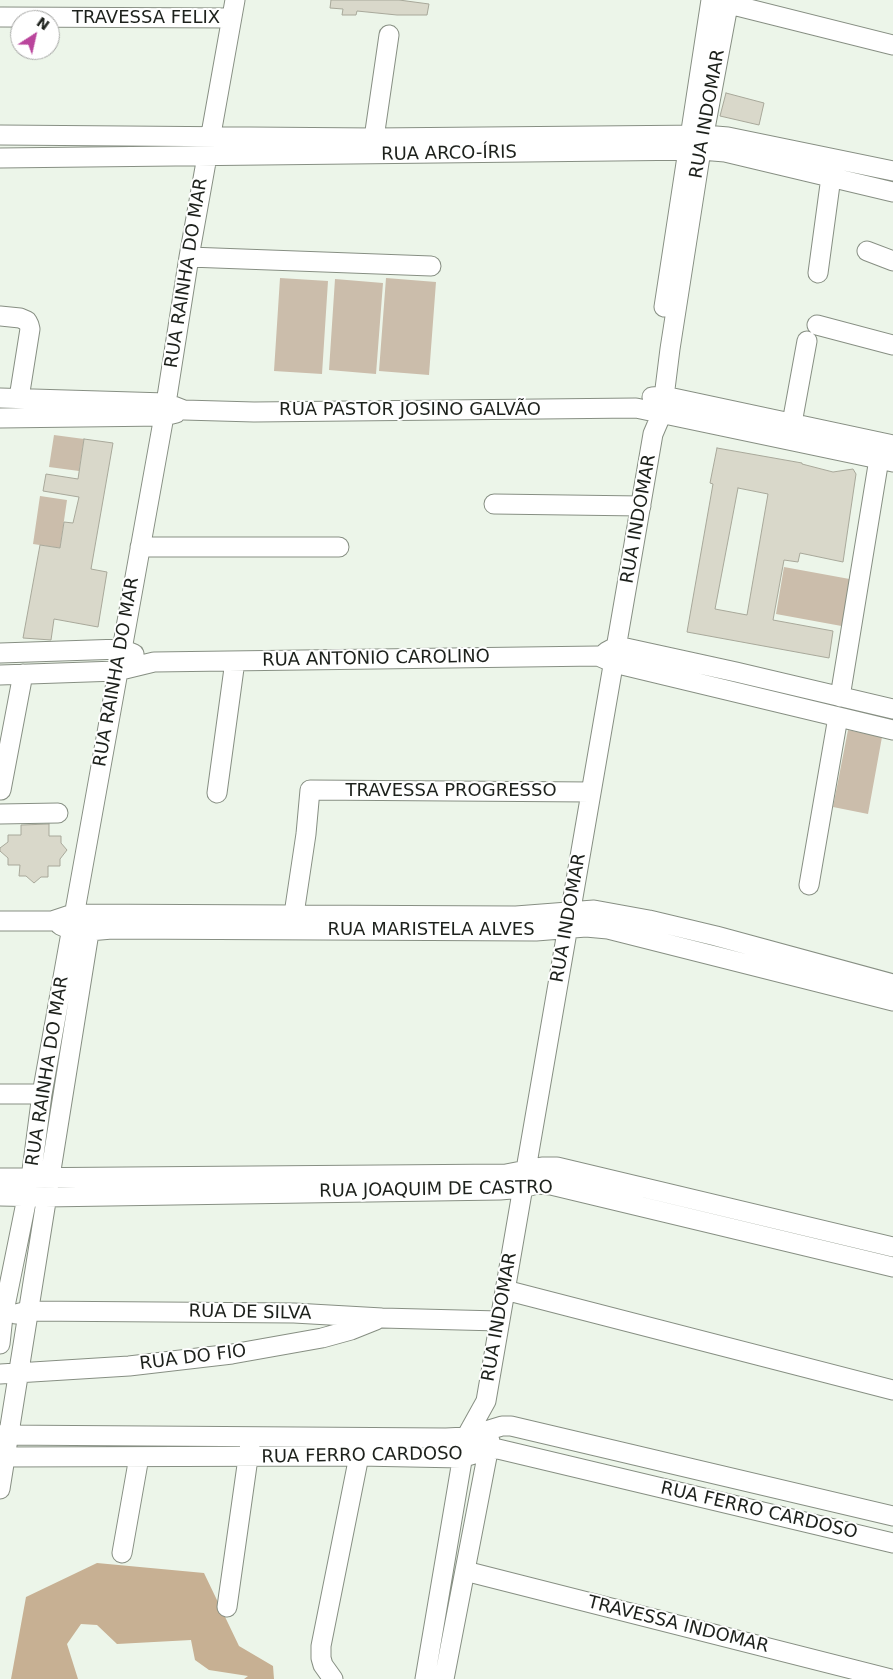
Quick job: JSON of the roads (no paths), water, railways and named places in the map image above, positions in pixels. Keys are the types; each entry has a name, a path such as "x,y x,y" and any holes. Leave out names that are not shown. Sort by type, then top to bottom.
{"street":[{"path":"720,1 893,45"},
{"name":"RUA INDOMAR","path":"425,1679 461,1458 466,1436 486,1401 591,792 609,655 641,506 653,434 653,405 720,1"},
{"name":"TRAVESSA FELIX","path":"1,17 233,9"},
{"name":"RUA RAINHA DO MAR","path":"0,1344 1,1316 38,1188 81,922 117,671 165,410 189,257 233,9"},
{"path":"371,146 389,35"},
{"name":"RUA ARCO-ÍRIS","path":"0,136 210,137 371,146"},
{"name":"RUA ARCO-ÍRIS","path":"0,158 206,157 371,146 696,142 728,137 893,171"},
{"name":"RUA ARCO-ÍRIS","path":"696,142 725,152 893,192"},
{"path":"818,273 831,177"},
{"path":"866,251 893,261"},
{"path":"189,257 431,266"},
{"path":"0,316 20,318 27,321 30,329 19,398"},
{"path":"817,325 893,345"},
{"path":"792,423 807,341"},
{"name":"RUA PASTOR JOSINO GALVÃO","path":"0,398 165,410"},
{"name":"RUA PASTOR JOSINO GALVÃO","path":"653,405 886,461"},
{"name":"RUA PASTOR JOSINO GALVÃO","path":"0,418 165,410 263,412 653,405 792,423 893,445"},
{"path":"840,696 886,461"},
{"path":"494,504 641,506"},
{"path":"140,547 339,547"},
{"name":"RUA ANTONIO CAROLINO","path":"0,653 122,649 154,662"},
{"name":"RUA ANTONIO CAROLINO","path":"0,675 117,671 154,662 609,655 736,672 893,709"},
{"name":"RUA ANTONIO CAROLINO","path":"609,655 733,691 893,730"},
{"path":"217,793 235,661"},
{"path":"733,691 736,672"},
{"path":"1,790 22,674"},
{"path":"809,885 838,717"},
{"name":"TRAVESSA PROGRESSO","path":"294,914 306,834 310,790 591,792"},
{"path":"0,814 58,813"},
{"name":"RUA MARISTELA ALVES","path":"81,922 112,929 536,931 594,910 649,920 716,936 893,984"},
{"name":"RUA MARISTELA ALVES","path":"0,921 52,920 81,922 294,914 516,916 569,920 586,927 608,929 893,1001"},
{"name":"RUA RAINHA DO MAR","path":"0,1489 9,1374 28,1311 38,1188 42,1094 81,922"},
{"path":"0,1094 42,1094"},
{"name":"RUA JOAQUIM DE CASTRO","path":"524,1179 542,1167 574,1170 893,1248"},
{"name":"RUA JOAQUIM DE CASTRO","path":"0,1196 38,1188 506,1174 537,1184 566,1187 893,1267"},
{"name":"RUA JOAQUIM DE CASTRO","path":"0,1178 38,1188"},
{"path":"505,1290 893,1390"},
{"name":"RUA DE SILVA","path":"1,1316 28,1311 294,1313 382,1318 500,1321"},
{"name":"RUA DO FIO","path":"9,1374 129,1366 232,1354 322,1338 351,1330 382,1318"},
{"name":"RUA INDOMAR","path":"444,1679 493,1427 486,1401"},
{"name":"RUA FERRO CARDOSO","path":"5,1435 436,1438 466,1436 493,1427 511,1426 893,1516"},
{"path":"227,1607 252,1436"},
{"path":"555,1462 560,1438"},
{"name":"RUA FERRO CARDOSO","path":"2,1457 359,1456 461,1458 488,1450 504,1450 893,1542"},
{"path":"608,1475 613,1450"},
{"path":"332,1679 323,1664 322,1646 359,1456"},
{"path":"122,1553 139,1457"},
{"name":"TRAVESSA INDOMAR","path":"465,1571 890,1679"}]}
